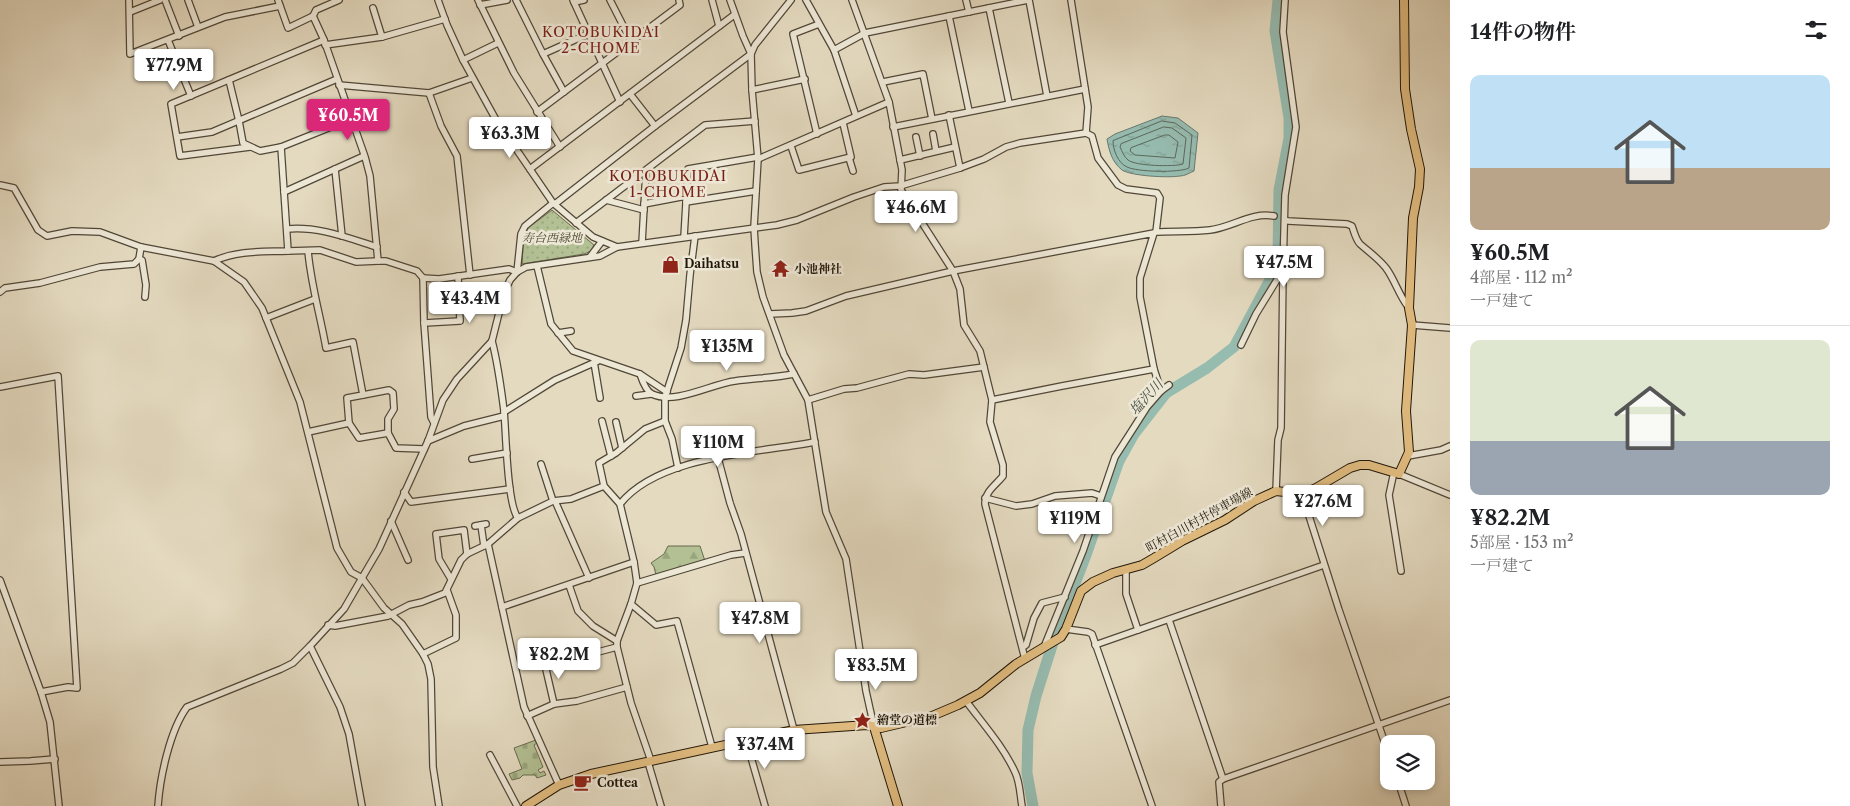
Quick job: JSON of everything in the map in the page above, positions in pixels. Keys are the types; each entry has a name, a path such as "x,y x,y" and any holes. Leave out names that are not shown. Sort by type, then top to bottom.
{"main road":[{"path":"1276,491 1302,494 1355,466 1369,465 1396,473 1408,456 1406,411 1412,325 1409,308 1413,218 1419,187 1420,169 1405,89 1404,0"},
{"name":"町村白川村井停車場線","path":"526,806 558,785 580,776 794,730 851,726 881,728 932,716 983,691 1025,658 1058,639 1066,629 1081,591 1093,582 1154,558 1276,491"},
{"path":"874,727 898,806"}],"street":[{"path":"129,0 130,54 198,27 237,14 280,3 288,28 313,16 316,10 339,0"},
{"path":"130,12 160,0"},
{"path":"165,0 179,36"},
{"path":"188,0 198,27"},
{"path":"438,0 472,78 495,118 554,204 593,237 617,247"},
{"path":"507,0 479,2 498,43 537,112 560,147"},
{"path":"516,0 564,92"},
{"path":"584,0 573,1 620,102"},
{"path":"610,0 631,41"},
{"path":"537,112 680,5 678,0"},
{"path":"712,0 719,26"},
{"path":"730,0 734,15 751,54 758,158 754,227 757,272 763,297 784,356 808,400 826,512 846,559 866,691 874,727"},
{"path":"517,272 521,234 525,226 751,54 755,45 790,0"},
{"path":"806,0 834,50 856,116"},
{"path":"852,0 889,102 902,170 900,190 952,271 960,289 964,325 980,351 992,400 990,422 1003,465 1003,476 990,490 985,498 985,504 1025,658"},
{"path":"966,0 969,12"},
{"path":"834,50 865,33 1029,0 1047,96"},
{"path":"1071,0 1088,107 1086,133"},
{"path":"1276,491 1276,460 1281,428 1282,270 1285,195 1296,128 1283,32 1285,0"},
{"path":"373,8 382,37"},
{"path":"989,8 1009,103"},
{"path":"530,169 734,15"},
{"path":"313,16 370,176 378,261"},
{"path":"949,16 969,111"},
{"path":"250,146 180,156 171,104 324,43 382,37 445,19"},
{"path":"816,134 793,34 819,24"},
{"path":"543,54 588,34"},
{"path":"168,40 190,96"},
{"path":"463,60 498,43"},
{"path":"883,82 923,74 932,119"},
{"path":"177,137 212,132 338,82 429,94 472,78"},
{"path":"752,90 804,79"},
{"path":"229,80 243,143 260,151 281,147 351,119"},
{"path":"894,127 1085,89"},
{"path":"429,94 441,126 456,156 470,275"},
{"path":"630,94 654,126"},
{"path":"684,237 688,169 758,158 791,146 889,102"},
{"path":"949,115 960,168"},
{"path":"576,223 705,125 755,122"},
{"path":"843,123 853,171"},
{"path":"518,518 515,514 510,489 504,414 498,367 492,341 504,293 510,280 517,272 526,267 600,256 617,247 797,220 884,187 900,186 960,168 984,159 1006,147 1020,143 1086,133 1092,136 1098,158 1118,185 1126,189 1157,194 1160,198 1156,232 1211,230 1256,215 1274,216"},
{"path":"933,134 936,151"},
{"path":"916,138 920,156"},
{"path":"791,146 799,170 849,158"},
{"path":"281,147 288,251"},
{"path":"900,160 955,147"},
{"path":"284,192 364,156"},
{"path":"335,170 342,236"},
{"path":"642,243 646,171"},
{"path":"0,186 14,188 38,230 47,236 72,231 100,232 141,247 214,260 244,282 255,297 294,384 308,432 336,548 351,572 362,578 384,608 402,624 428,664 431,679 433,767 439,806"},
{"path":"606,200 644,207 686,199 756,191"},
{"path":"1285,220 1348,224 1352,226 1359,243 1369,250 1384,266 1409,308"},
{"path":"286,230 310,229 342,236 377,247"},
{"path":"770,314 792,314 806,311 846,296 952,271 1154,233 1140,278 1140,297 1154,369 1161,391"},
{"path":"678,468 666,421 666,394 681,348 695,236"},
{"path":"590,257 602,241"},
{"path":"0,292 5,288 48,281 100,267 134,264 139,259 141,247"},
{"path":"214,260 242,253 320,250 356,262 386,261 417,271 422,278 431,417 434,423"},
{"path":"308,251 311,280 326,348 354,342 362,395"},
{"path":"139,259 142,260 146,285 145,297"},
{"path":"536,266 551,324 573,351 596,362 640,374 666,394"},
{"path":"422,278 439,279 509,269 517,272"},
{"path":"1241,345 1256,314 1282,270"},
{"path":"424,323 460,321 458,276"},
{"path":"266,318 315,299"},
{"path":"1412,325 1450,328"},
{"path":"558,333 571,331"},
{"path":"158,806 160,784 175,728 180,716 187,707 282,669 292,663 344,609 379,549 428,441 448,390 492,341"},
{"path":"596,362 600,398"},
{"path":"428,441 464,426 504,414 555,380 596,362"},
{"path":"808,400 844,389 857,388 908,374 924,375 984,367"},
{"path":"992,400 1154,369"},
{"path":"640,374 649,392 652,394"},
{"path":"636,396 708,389 726,382 794,374"},
{"path":"0,387 58,376 77,688 68,687 41,692"},
{"path":"1045,646 1065,597 1115,457 1147,406 1169,385"},
{"path":"388,433 359,438 349,422 347,398 389,390 392,393 394,408 388,419 388,433 396,448 424,449"},
{"path":"602,421 611,456"},
{"path":"661,806 650,761 627,687 617,644 637,582 634,562 620,504 604,486 599,463 645,430 666,421"},
{"path":"308,432 349,422"},
{"path":"616,422 622,448"},
{"path":"620,504 640,486 678,468 718,458 815,442"},
{"path":"1408,456 1441,450 1450,446"},
{"path":"472,459 507,453"},
{"path":"718,458 730,503 741,534 794,730"},
{"path":"541,468 589,578"},
{"path":"1401,572 1390,494 1396,473 1450,495"},
{"path":"328,625 335,626 393,614 409,605 445,594 461,560 467,554 486,545 518,518 554,501 571,500 604,486"},
{"path":"404,492 411,502 510,489"},
{"path":"985,498 1016,506 1032,504 1055,496 1092,493 1101,496"},
{"path":"1302,494 1382,735"},
{"path":"391,521 405,557"},
{"path":"481,525 524,706 558,785"},
{"path":"451,579 439,559 436,534 464,530 467,554"},
{"path":"637,582 731,555 745,553"},
{"path":"502,607 634,562"},
{"path":"1095,645 1324,565"},
{"path":"1126,570 1126,594 1138,630"},
{"path":"0,580 50,722 59,806"},
{"path":"569,585 578,611 593,626 617,644"},
{"path":"423,654 456,638 456,615 447,590"},
{"path":"1023,647 1026,645 1034,618 1042,603 1065,597"},
{"path":"631,604 656,625 677,620 712,747"},
{"path":"1169,620 1223,779"},
{"path":"1066,629 1092,634 1152,806"},
{"path":"598,652 617,644"},
{"path":"310,646 340,707 349,734 362,806"},
{"path":"544,661 554,704"},
{"path":"527,716 554,704 577,701 627,687"},
{"path":"1221,806 1219,782 1223,779 1450,700"},
{"path":"966,701 1005,753 1017,778 1022,806"},
{"path":"746,740 765,806"},
{"path":"490,755 517,806"},
{"path":"0,762 54,759"},
{"path":"1401,790 1406,806"}],"green space":[{"name":"寿台西緑地","path":"552,210 594,245 591,251 584,254 522,264 523,246 528,228"},
{"path":"668,546 700,546 705,561 656,575 651,563 664,554"},
{"path":"536,740 537,743 534,745 543,767 538,770 540,773 544,771 546,775 537,778 535,775 523,775 512,780 509,774 522,769 514,748"}],"water":[{"path":"1162,116 1178,118 1198,133 1194,171 1184,176 1167,177 1141,175 1122,170 1112,156 1107,139 1115,134"}],"waterway":[{"name":"塩沢川","path":"1033,806 1027,773 1028,730 1036,696 1056,633 1119,461 1134,434 1166,393 1207,368 1234,347 1272,276 1278,258 1279,190 1289,138 1289,118 1275,31 1278,0"}],"place":[{"name":"Daihatsu","path":"670,264"},
{"name":"小池神社","path":"780,269"},
{"name":"繪堂の道標","path":"863,720"},
{"name":"Cottea","path":"583,783"}],"district":[{"name":"KOTOBUKIDAI 2-CHOME","path":"601,40"},
{"name":"KOTOBUKIDAI 1-CHOME","path":"668,184"}]}
